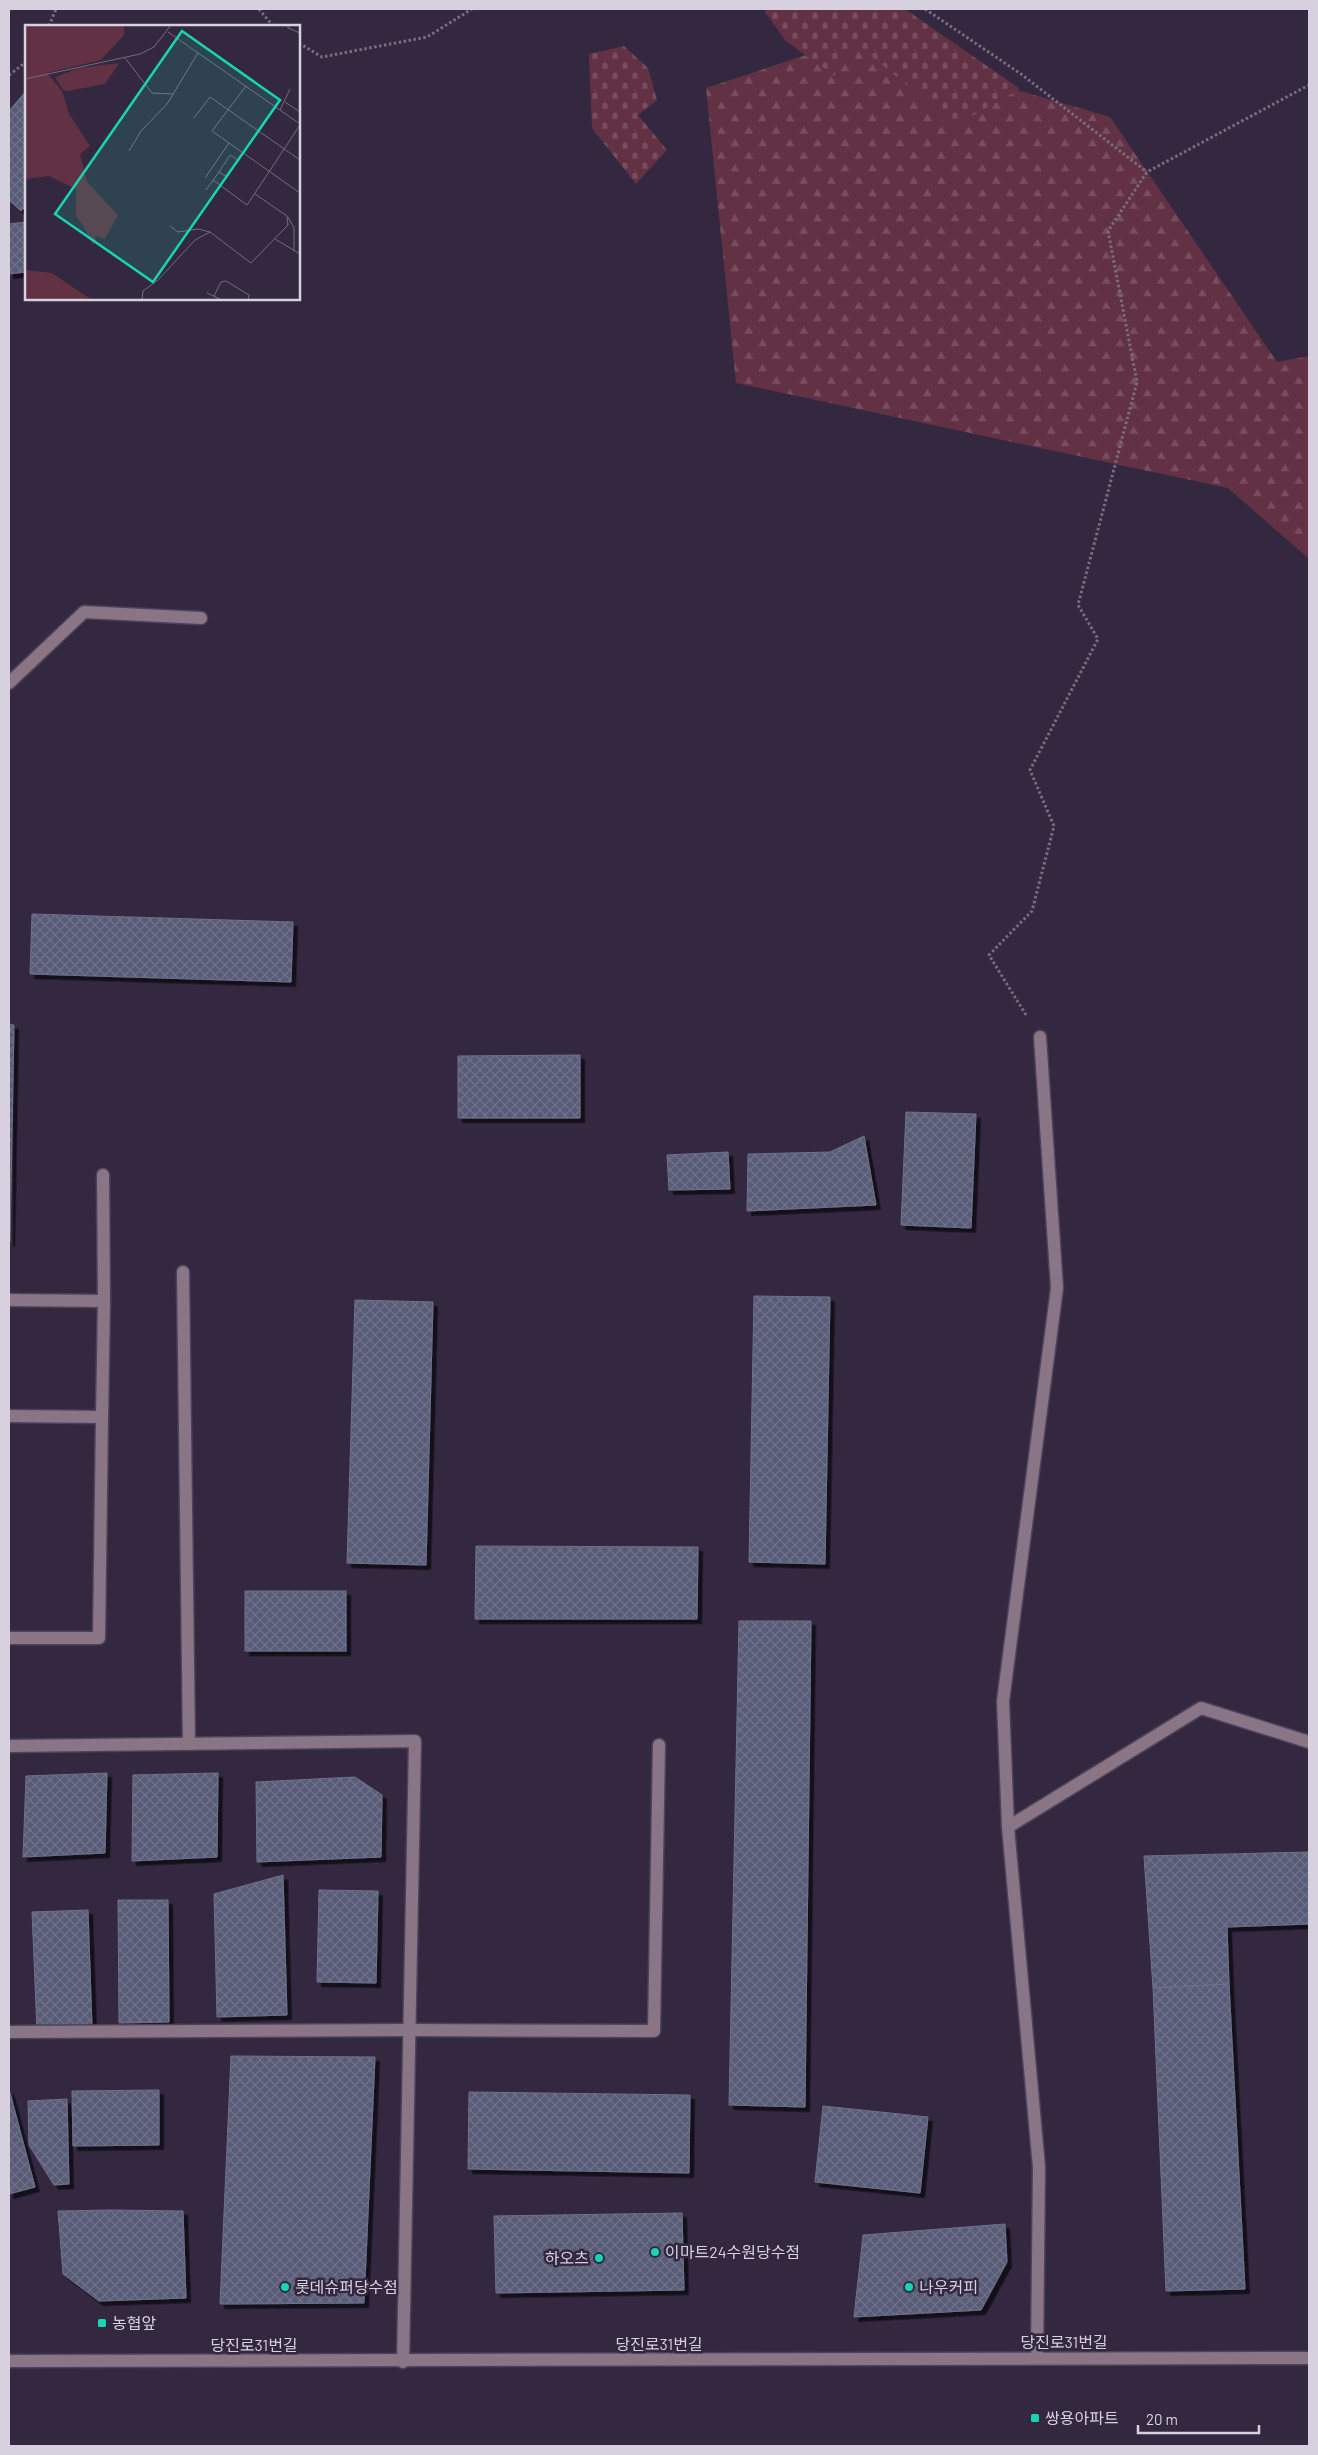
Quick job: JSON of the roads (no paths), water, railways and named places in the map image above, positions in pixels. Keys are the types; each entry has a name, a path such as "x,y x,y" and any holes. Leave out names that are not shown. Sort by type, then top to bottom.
{"street":[{"path":"9,683 84,612 201,618"},
{"path":"1037,2358 1039,2167 1008,1827 1003,1701 1057,1288 1040,1037"},
{"path":"9,1638 99,1638 104,1301 103,1174"},
{"path":"183,1272 190,1744"},
{"path":"9,1300 104,1301"},
{"path":"9,1416 102,1417"},
{"path":"1008,1827 1201,1708 1309,1742"},
{"path":"9,1746 415,1741 403,2362"},
{"path":"9,2032 654,2031 659,1745"},
{"name":"당진로31번길","path":"9,2361 403,2362 1309,2358"}],"place":[{"name":"이마트24수원당수점","path":"655,2252"},
{"name":"하오츠","path":"599,2258"},
{"name":"롯데슈퍼당수점","path":"285,2287"},
{"name":"나우커피","path":"909,2287"},
{"name":"농협앞","path":"102,2323"},
{"name":"쌍용아파트","path":"1035,2418"}]}
